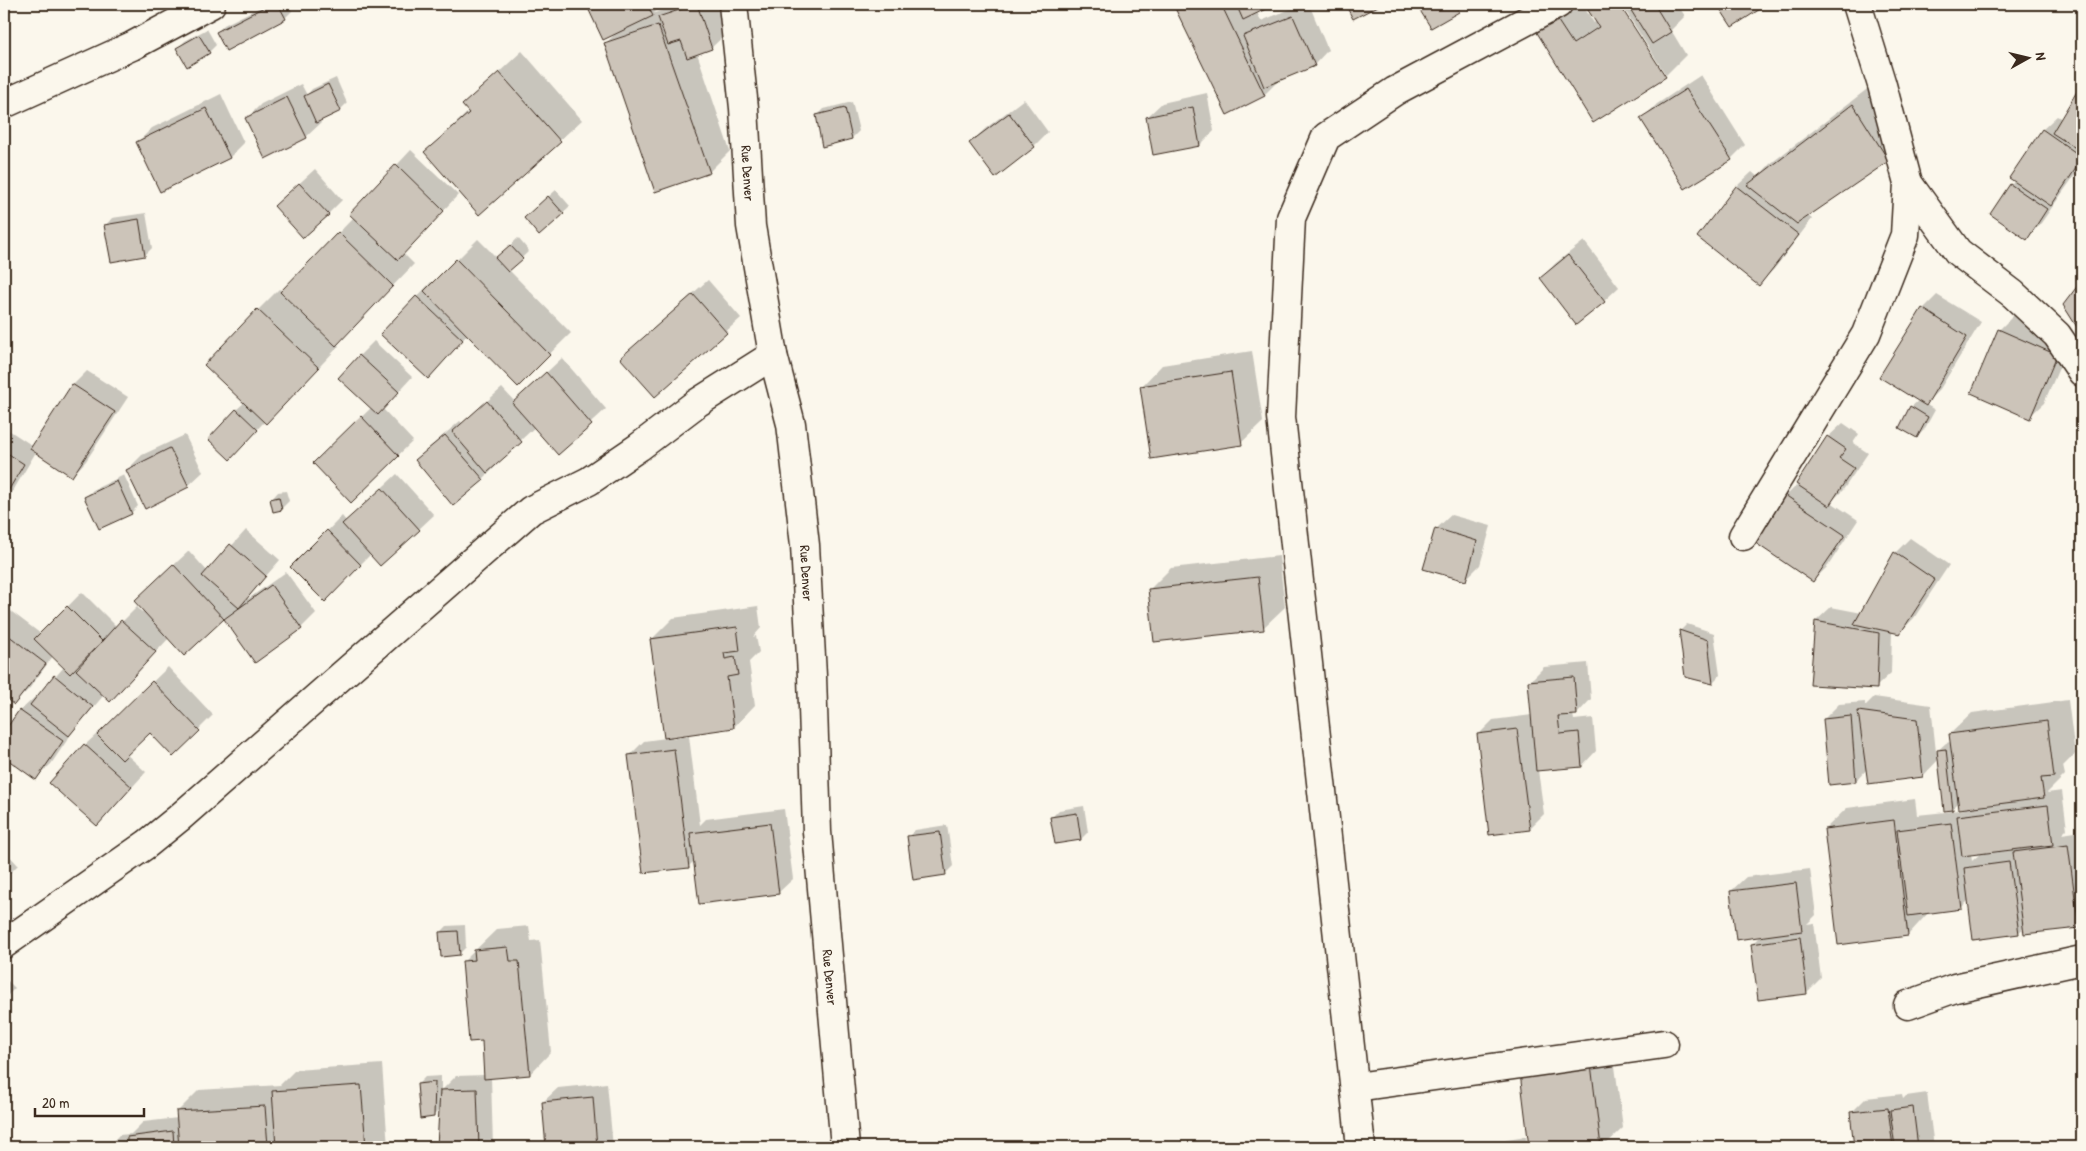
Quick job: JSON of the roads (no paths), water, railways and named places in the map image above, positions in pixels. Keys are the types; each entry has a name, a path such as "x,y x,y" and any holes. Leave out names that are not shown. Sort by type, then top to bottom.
{"street":[{"path":"4,104 132,46 211,4"},
{"name":"Rue Denver","path":"733,4 744,108 751,226 772,355 791,424 805,545 817,832 845,1147"},
{"path":"1361,1147 1356,1087 1281,417 1291,218 1326,137 1395,91 1558,4"},
{"path":"1743,536 1866,334 1905,236 1908,184 1882,85 1857,4"},
{"path":"1908,184 1958,252 2013,294 2057,335 2082,372"},
{"path":"4,944 147,844 179,818 531,510 589,481 639,447 696,403 772,355"},
{"path":"1908,1005 1955,988 2082,960"},
{"path":"1356,1087 1664,1044"}]}
